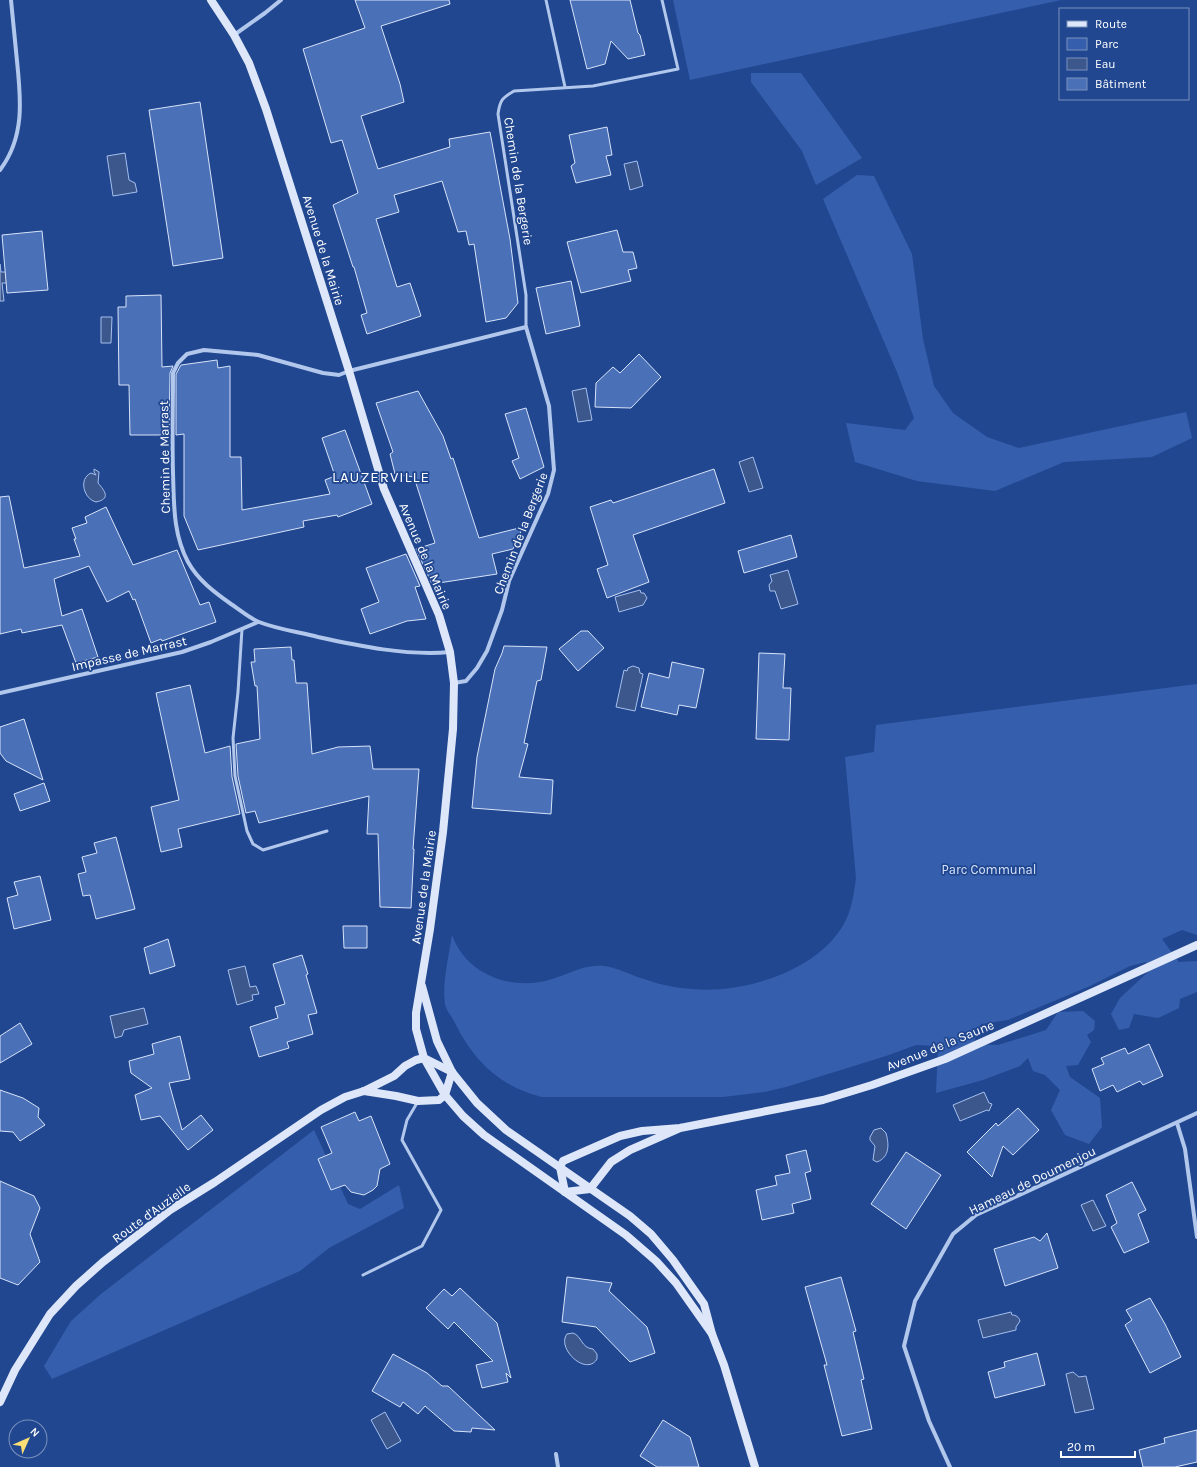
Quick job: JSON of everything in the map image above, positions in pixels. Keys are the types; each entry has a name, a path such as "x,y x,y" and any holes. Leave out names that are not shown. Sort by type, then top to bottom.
{"street":[{"path":"0,170 7,160 15,140 20,117 20,96 11,0"},
{"name":"Avenue de la Mairie","path":"211,0 234,35 249,63 266,109 349,371 384,489 439,615 450,652 454,683 453,729 443,832 422,983 416,1013 416,1029 424,1058 445,1095 463,1116 484,1136 626,1235 656,1261 676,1283 712,1334"},
{"path":"234,35 281,0"},
{"path":"349,371 526,327"},
{"name":"Chemin de la Bergerie","path":"454,683 466,681 477,668 487,651 502,610 509,581 548,494 554,470 550,406 526,327"},
{"name":"Chemin de Marrast","path":"349,371 339,375 323,373 258,355 204,350 187,354 178,363 173,373 172,453 174,517 188,562 198,577 215,593 258,622 350,644 438,654 450,652"},
{"name":"Impasse de Marrast","path":"0,693 182,652 211,642 258,622"},
{"name":"Avenue de la Saune","path":"560,1167 563,1160 620,1136 642,1131 680,1128 823,1100 872,1085 944,1059 1197,945"},
{"name":"Avenue de la Mairie","path":"422,983 438,1041 452,1072"},
{"path":"424,1058 452,1072 477,1103 506,1130 630,1216 650,1234 673,1260 704,1304 712,1334 724,1365 754,1467"},
{"name":"Route d'Auzielle","path":"0,1402 15,1370 50,1314 76,1286 103,1262 170,1210 215,1182 321,1110 345,1097 364,1091 394,1076 405,1066 416,1060 424,1058"},
{"path":"445,1095 452,1072"},
{"name":"Route d'Auzielle","path":"364,1091 418,1101 439,1100 445,1095"},
{"name":"Hameau de Doumenjou","path":"950,1467 929,1421 904,1346 915,1301 953,1234 976,1215 1197,1113"},
{"path":"1177,1123 1185,1149 1197,1238"},
{"name":"Avenue de la Saune","path":"590,1189 611,1162 630,1150 680,1128"},
{"path":"560,1167 565,1192 590,1189"},
{"path":"556,1454 558,1467"}],"lane":[{"path":"546,0 565,87"},
{"name":"Chemin de la Bergerie","path":"526,327 526,296 498,114 500,102 514,91 593,86 678,69 662,0"},
{"path":"242,629 238,692 232,738 235,776 247,831 253,844 263,850 327,831"},
{"path":"362,1275 422,1246 441,1210 402,1140 407,1120 418,1101"}],"green space":[{"path":"673,0 1061,0 690,80"},
{"path":"751,73 801,73 862,158 816,185 802,151 751,82"},
{"path":"857,175 874,176 912,254 923,339 934,386 953,413 987,437 1019,448 1186,412 1192,438 1152,457 1064,462 995,491 917,481 855,462 846,423 905,430 914,418 897,372 823,199"},
{"name":"Parc Communal","path":"1197,684 1197,935 1182,930 1162,939 1179,962 1197,961 1197,992 1180,999 1179,1008 1158,1018 1134,1014 1129,1028 1119,1030 1111,1014 1120,998 1149,971 1146,962 1130,966 1090,986 1008,1020 981,1024 973,1044 998,1045 1046,1030 1058,1012 1083,1011 1095,1021 1094,1030 1087,1035 1091,1042 1078,1065 1066,1066 1070,1077 1100,1098 1102,1127 1089,1144 1065,1135 1051,1110 1060,1090 1045,1075 1033,1071 1028,1058 1020,1066 983,1080 936,1093 938,1046 916,1045 886,1056 786,1087 764,1092 723,1097 542,1097 513,1086 501,1079 479,1060 470,1049 447,1009 445,1004 444,988 452,935 459,949 468,960 479,969 491,976 505,981 519,983 534,983 549,980 582,968 596,966 615,968 663,985 691,989 712,990 734,988 778,976 799,966 817,954 833,939 847,917 856,878 845,757 874,752 876,725"},
{"path":"314,1130 348,1204 360,1209 399,1185 404,1208 329,1248 300,1271 52,1379 44,1366 71,1321 101,1294"}],"water":[{"path":"125,153 129,180 135,183 137,192 113,196 107,156"},
{"path":"637,161 643,186 630,190 624,164"},
{"path":"0,264 1,272 6,272 8,283 2,283 4,301 0,301"},
{"path":"101,317 112,317 111,343 101,343"},
{"path":"586,388 592,420 578,422 572,391"},
{"path":"753,457 763,488 749,492 739,462"},
{"path":"94,469 99,472 98,483 105,494 104,499 96,502 88,497 84,489 87,476 91,473 96,475"},
{"path":"788,570 798,604 781,609 775,591 770,591 769,585 772,581 770,575"},
{"path":"640,590 641,593 644,593 647,598 643,605 619,612 615,597"},
{"path":"633,666 639,668 640,673 643,674 635,711 616,707 624,670 627,671 628,668"},
{"path":"245,966 250,987 256,986 259,994 252,995 253,1000 237,1005 228,970"},
{"path":"144,1008 148,1024 124,1030 122,1036 115,1038 110,1016"},
{"path":"984,1092 989,1103 992,1104 989,1111 987,1110 960,1121 953,1105"},
{"path":"881,1128 886,1133 888,1150 884,1157 877,1162 873,1160 875,1146 870,1140 870,1137 874,1130"},
{"path":"1093,1200 1106,1226 1093,1231 1081,1205"},
{"path":"1011,1312 1012,1315 1019,1318 1020,1321 1016,1327 1016,1330 983,1338 978,1320"},
{"path":"573,1333 586,1346 593,1349 597,1354 597,1359 592,1364 586,1365 580,1363 569,1353 565,1340 567,1334"},
{"path":"1073,1372 1079,1377 1086,1376 1094,1409 1075,1413 1066,1374"},
{"path":"385,1412 401,1441 387,1449 371,1420"}],"building":[{"path":"355,0 449,0 450,4 381,26 400,84 404,102 361,116 378,169 450,147 449,139 490,132 510,239 518,303 506,318 486,322 474,244 469,245 466,231 458,232 442,181 394,195 399,212 376,219 397,287 410,283 421,316 367,334 361,315 367,313 354,267 333,205 358,193 342,140 331,143 303,49 365,28"},
{"path":"570,0 630,0 645,55 628,59 611,41 605,64 587,69"},
{"path":"200,102 223,258 173,266 149,110"},
{"path":"607,127 612,155 606,156 611,175 576,183 571,166 575,163 569,135"},
{"path":"617,230 623,252 633,252 637,268 628,270 631,281 581,293 567,242"},
{"path":"42,231 48,290 7,293 2,235"},
{"path":"571,281 580,326 546,334 536,288"},
{"path":"161,295 162,367 173,366 170,373 169,435 130,435 129,385 119,385 118,307 126,307 126,296"},
{"path":"639,354 661,377 631,408 595,407 596,383 613,367 620,373"},
{"path":"217,360 218,368 230,366 230,457 241,457 242,510 330,494 325,480 335,476 322,438 345,430 372,504 338,517 337,515 303,521 304,527 198,550 184,516 184,434 176,435 176,374 181,365"},
{"path":"418,391 443,436 451,459 453,458 479,538 523,527 513,549 492,554 497,574 432,584 416,549 435,543 414,477 395,474 390,454 393,452 376,403"},
{"path":"526,408 544,467 520,479 512,461 519,458 505,414"},
{"path":"714,469 725,503 633,535 649,582 607,598 597,569 608,565 590,507 611,500 613,503"},
{"path":"9,496 24,568 80,556 72,528 87,523 85,517 106,507 133,565 177,550 200,605 209,602 216,622 162,641 161,639 151,643 135,599 133,600 129,591 107,602 89,566 54,579 62,616 82,609 98,657 76,663 62,625 22,633 21,629 0,634 0,497"},
{"path":"791,535 797,557 744,573 738,551"},
{"path":"406,554 420,586 415,587 426,619 407,621 370,634 361,609 379,602 366,568"},
{"path":"581,631 588,631 604,648 578,671 559,649"},
{"path":"504,646 547,647 541,680 537,681 524,743 528,744 519,777 553,780 551,814 472,808 477,757 495,669"},
{"path":"291,647 296,683 307,683 312,754 338,747 370,746 373,769 419,769 413,849 411,908 380,907 378,834 367,834 369,796 259,823 255,811 246,813 238,776 236,744 260,739 257,686 255,686 251,662 255,662 254,649"},
{"path":"759,653 785,654 783,688 791,688 789,740 756,739"},
{"path":"672,662 704,669 696,708 679,705 677,715 641,707 649,673 669,678"},
{"path":"190,685 205,753 230,746 232,777 240,814 178,829 182,847 161,852 151,807 179,800 156,693"},
{"path":"24,719 43,780 6,761 0,753 0,727"},
{"path":"44,783 50,801 20,811 14,794"},
{"path":"116,837 135,909 96,919 90,895 83,896 78,874 86,872 82,857 97,853 94,843"},
{"path":"40,876 51,920 14,929 7,898 18,895 14,882"},
{"path":"343,926 367,926 367,948 344,948"},
{"path":"168,939 175,966 150,974 144,948"},
{"path":"302,955 317,1013 308,1015 313,1034 287,1042 289,1048 259,1057 250,1027 278,1018 275,1007 285,1004 273,964"},
{"path":"20,1023 32,1044 0,1063 0,1036"},
{"path":"180,1036 190,1079 169,1083 182,1130 201,1115 213,1130 188,1150 160,1116 141,1120 135,1095 152,1088 131,1073 129,1061 154,1054 152,1044"},
{"path":"1149,1044 1163,1076 1143,1085 1140,1081 1117,1092 1113,1085 1100,1091 1092,1069 1104,1064 1101,1058 1125,1048 1128,1054"},
{"path":"0,1090 23,1098 39,1108 38,1117 45,1125 20,1141 13,1132 0,1131"},
{"path":"1018,1108 1039,1130 1013,1155 1003,1146 992,1177 967,1152 996,1123 998,1126"},
{"path":"355,1112 359,1121 371,1116 390,1164 380,1169 377,1186 364,1195 351,1192 345,1185 331,1190 318,1159 332,1153 321,1127"},
{"path":"806,1150 811,1171 805,1173 811,1199 792,1204 794,1213 762,1220 756,1190 777,1185 775,1176 790,1173 786,1155"},
{"path":"906,1152 941,1175 906,1229 871,1204"},
{"path":"0,1181 34,1196 40,1208 30,1234 40,1262 18,1285 0,1278"},
{"path":"1132,1182 1146,1210 1138,1214 1149,1242 1124,1253 1111,1227 1117,1223 1106,1195"},
{"path":"1047,1233 1058,1268 1005,1286 994,1249 1034,1237 1040,1241"},
{"path":"567,1277 612,1283 609,1291 647,1327 655,1353 630,1362 596,1327 562,1322"},
{"path":"841,1277 856,1331 853,1332 864,1379 861,1380 872,1429 842,1436 824,1365 827,1365 805,1287"},
{"path":"460,1288 497,1323 511,1378 506,1373 508,1382 482,1388 476,1365 493,1361 454,1322 448,1329 426,1308 444,1289 452,1296"},
{"path":"1150,1298 1181,1357 1150,1373 1125,1325 1132,1320 1126,1310"},
{"path":"1037,1353 1045,1385 995,1398 988,1372 1005,1367 1004,1362"},
{"path":"393,1354 427,1373 442,1386 448,1386 495,1430 472,1428 471,1432 454,1431 425,1406 418,1414 403,1402 400,1407 372,1391"},
{"path":"663,1420 690,1437 699,1467 657,1467 640,1456"},
{"path":"1197,1430 1197,1462 1175,1467 1143,1467 1139,1450 1165,1443 1164,1438"}],"district":[{"name":"LAUZERVILLE","path":"381,477"}]}
